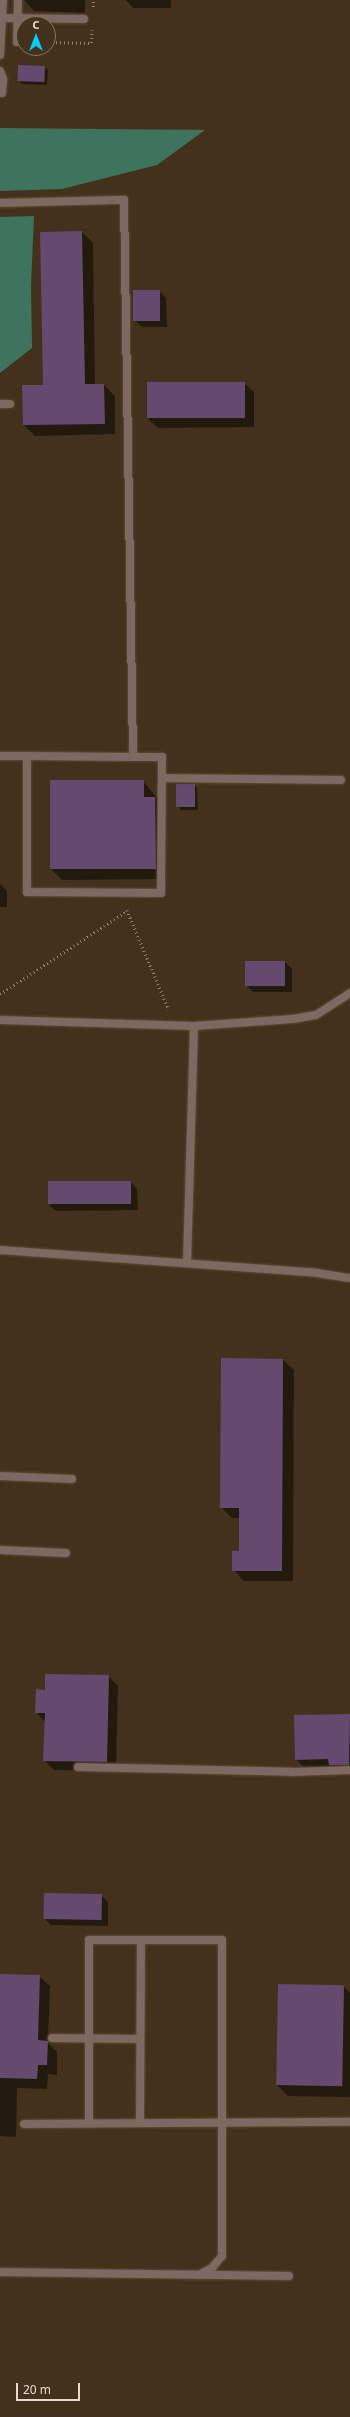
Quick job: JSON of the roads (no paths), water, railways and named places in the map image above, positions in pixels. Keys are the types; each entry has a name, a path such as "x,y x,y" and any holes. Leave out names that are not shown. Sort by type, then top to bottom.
{"street":[{"path":"0,55 3,0"},
{"path":"17,16 18,0"},
{"path":"3,18 16,18"},
{"path":"56,19 84,19"},
{"path":"0,70 3,79 2,93"},
{"path":"0,203 124,200 133,757"},
{"path":"0,404 10,404"},
{"path":"0,756 27,756 133,757 162,757 161,893 27,892 27,756"},
{"path":"162,778 342,780"},
{"path":"0,1020 194,1026 316,1015 350,993"},
{"path":"187,1263 194,1026"},
{"path":"0,1250 317,1273 350,1278"},
{"path":"0,1476 72,1479"},
{"path":"0,1550 66,1553"},
{"path":"78,1767 292,1772 350,1770"},
{"path":"89,2123 89,1940 222,1940 222,2256 212,2268 199,2275"},
{"path":"140,2123 141,1940"},
{"path":"52,2038 140,2039"},
{"path":"24,2124 350,2122"},
{"path":"0,2272 289,2276"}]}
